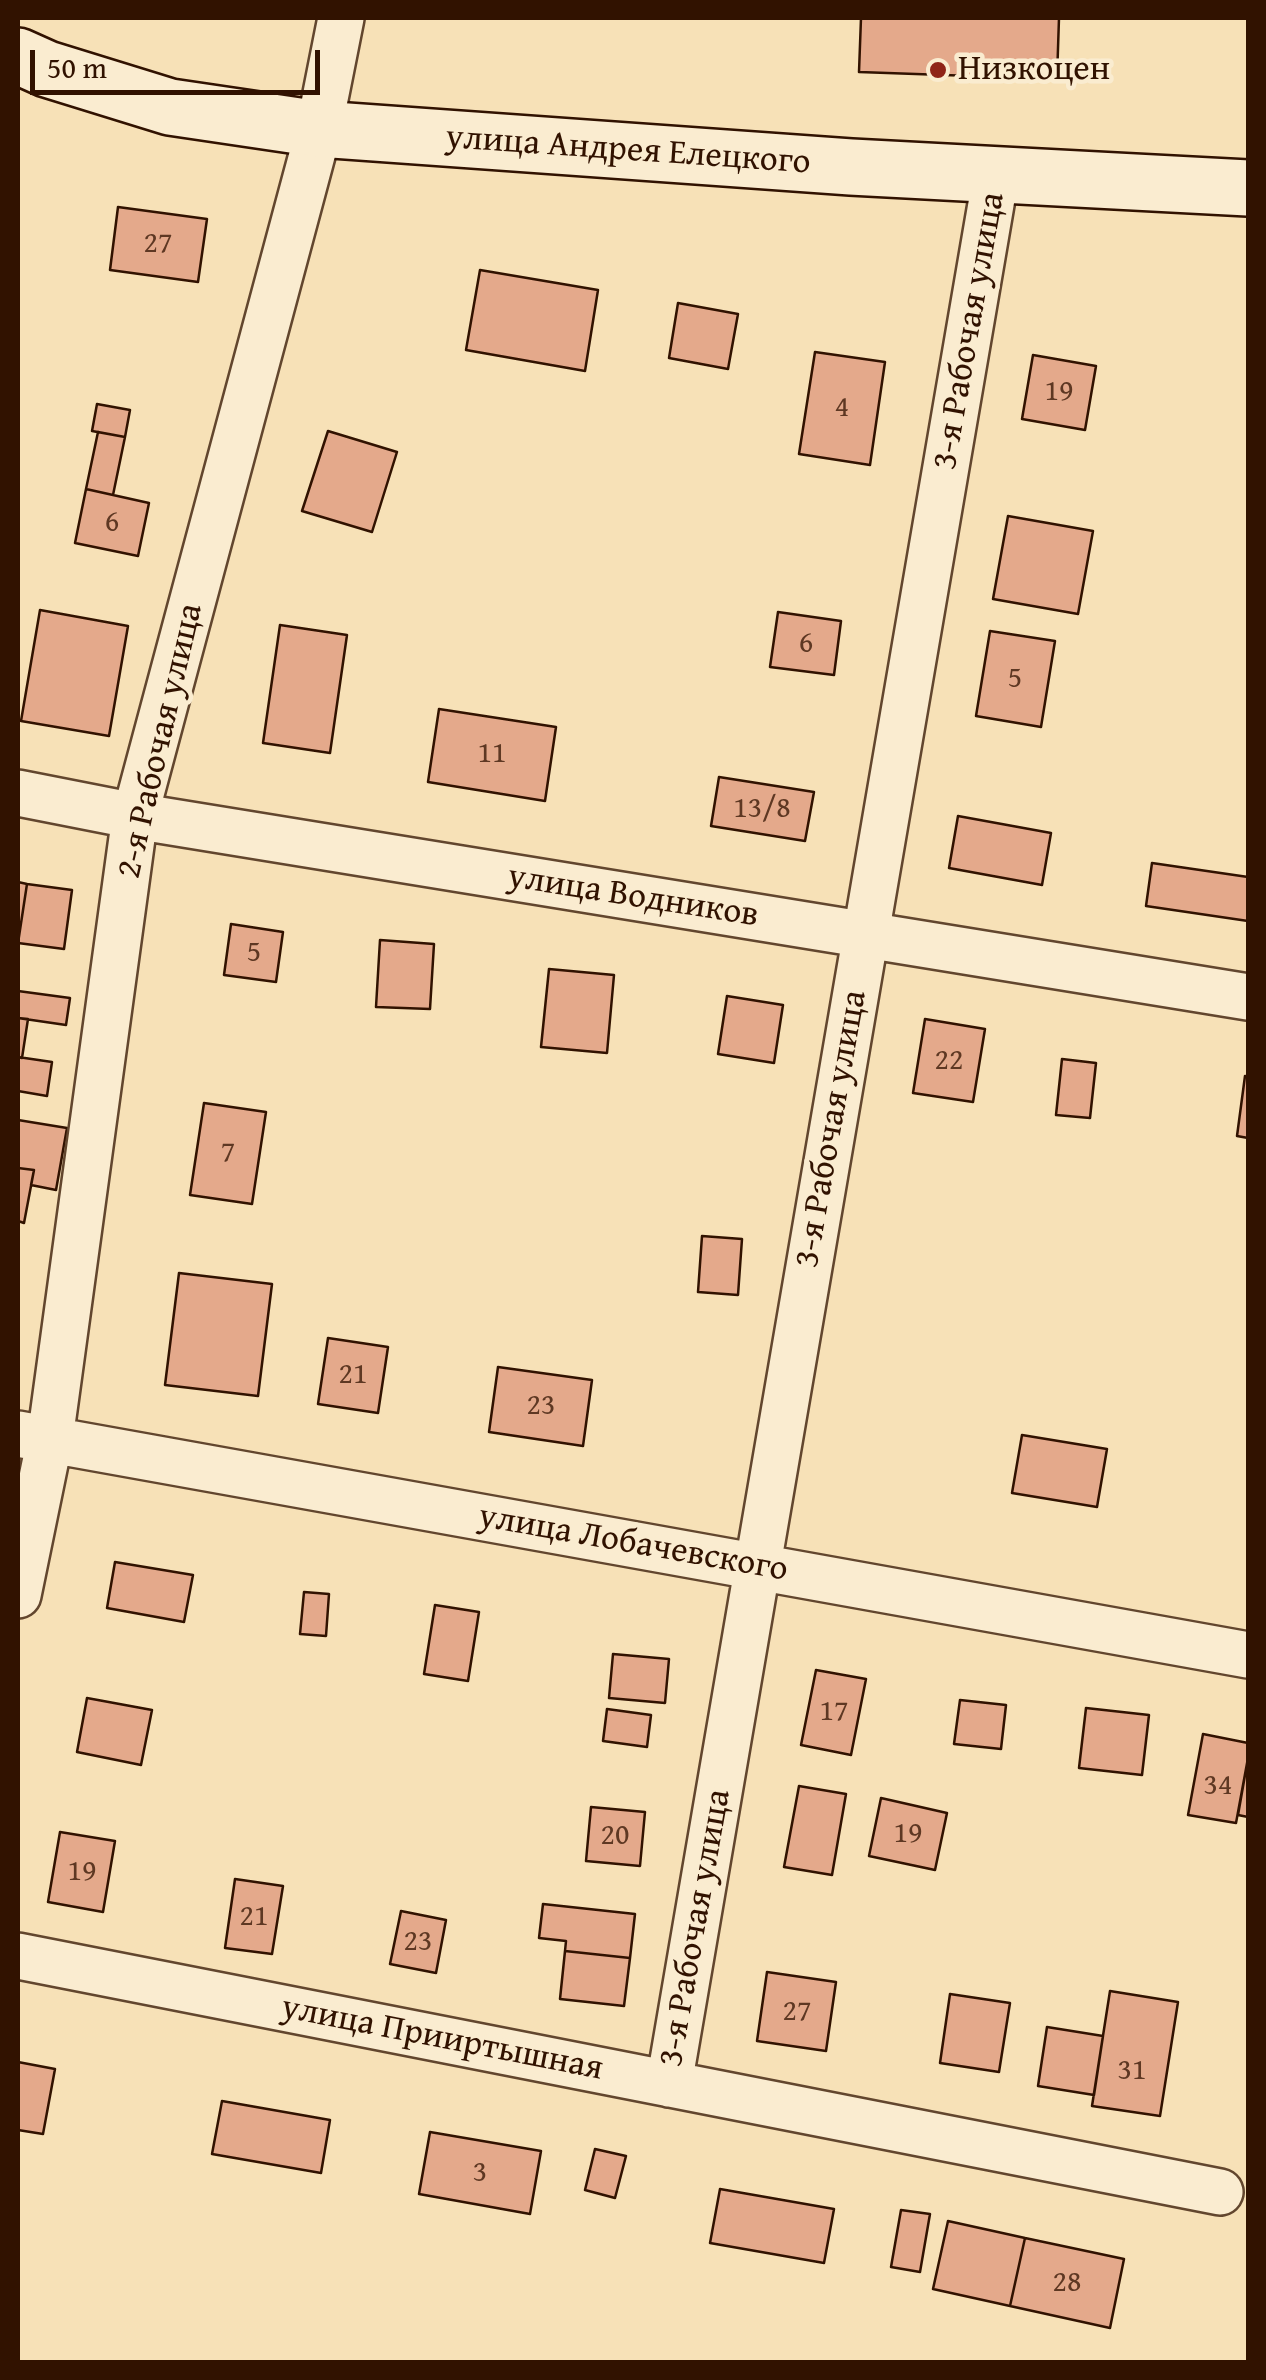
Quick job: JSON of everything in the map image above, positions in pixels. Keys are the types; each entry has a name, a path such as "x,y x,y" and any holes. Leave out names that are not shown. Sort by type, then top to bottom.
{"main road":[{"name":"улица Андрея Елецкого","path":"18,56 47,69 170,107 319,129 831,166 1248,188"}],"street":[{"name":"2-я Рабочая улица","path":"18,1595 34,1437 136,816 319,129 341,18"},
{"name":"3-я Рабочая улица","path":"669,2084 996,175"},
{"name":"улица Водников","path":"18,793 136,816 1248,998"},
{"name":"улица Лобачевского","path":"34,1437 1248,1656"},
{"name":"улица Прииртышная","path":"18,1956 1220,2192"}],"building":[{"path":"861,18 1059,18 1057,79 859,72"},
{"path":"118,207 207,219 198,282 110,270"},
{"path":"480,270 598,290 585,371 466,350"},
{"path":"678,303 738,314 728,369 669,358"},
{"path":"815,352 885,362 870,465 799,454"},
{"path":"1033,355 1096,366 1085,430 1022,419"},
{"path":"97,404 130,410 125,437 92,431"},
{"path":"328,431 397,452 372,532 302,511"},
{"path":"98,432 125,437 113,495 86,489"},
{"path":"86,489 149,503 138,556 75,543"},
{"path":"1008,516 1093,531 1078,614 993,599"},
{"path":"40,610 128,626 109,736 21,721"},
{"path":"778,612 841,621 834,675 770,667"},
{"path":"280,625 347,635 330,753 263,743"},
{"path":"990,631 1055,641 1041,727 976,716"},
{"path":"439,709 556,727 545,801 428,782"},
{"path":"719,777 814,792 805,841 711,826"},
{"path":"958,816 1051,833 1042,885 949,868"},
{"path":"1152,863 1248,877 1248,921 1146,906"},
{"path":"18,882 27,884 18,943"},
{"path":"27,884 72,890 64,949 18,943"},
{"path":"231,924 283,932 276,982 224,975"},
{"path":"380,940 434,944 430,1009 376,1007"},
{"path":"549,969 614,975 607,1053 541,1047"},
{"path":"18,991 70,998 66,1025 18,1018"},
{"path":"727,996 783,1005 774,1063 718,1054"},
{"path":"18,1018 28,1019 22,1058 18,1057"},
{"path":"925,1019 985,1029 973,1102 913,1093"},
{"path":"18,1057 52,1062 47,1096 18,1091"},
{"path":"1062,1059 1096,1063 1090,1118 1056,1115"},
{"path":"1245,1076 1248,1077 1248,1138 1237,1136"},
{"path":"204,1103 266,1112 252,1204 190,1195"},
{"path":"18,1120 67,1128 56,1190 31,1185 34,1170 18,1168"},
{"path":"18,1168 34,1170 24,1223 18,1221"},
{"path":"702,1236 742,1239 738,1295 698,1292"},
{"path":"179,1273 272,1284 258,1396 165,1385"},
{"path":"328,1338 388,1347 378,1413 318,1404"},
{"path":"498,1367 592,1380 583,1446 489,1432"},
{"path":"1022,1435 1107,1449 1097,1507 1012,1493"},
{"path":"115,1562 193,1575 184,1622 107,1608"},
{"path":"304,1592 329,1594 326,1636 300,1634"},
{"path":"435,1605 479,1612 468,1681 424,1674"},
{"path":"613,1654 669,1659 665,1703 609,1698"},
{"path":"816,1670 866,1679 851,1755 801,1745"},
{"path":"87,1698 152,1710 141,1765 77,1752"},
{"path":"960,1700 1006,1705 1001,1749 954,1744"},
{"path":"1086,1708 1149,1715 1142,1775 1079,1768"},
{"path":"607,1709 651,1715 647,1747 603,1741"},
{"path":"1203,1734 1248,1743 1236,1823 1188,1815"},
{"path":"1248,1758 1248,1817 1238,1815"},
{"path":"799,1786 846,1794 832,1875 784,1867"},
{"path":"881,1798 947,1813 935,1870 869,1856"},
{"path":"591,1807 645,1812 640,1866 586,1861"},
{"path":"60,1832 115,1841 103,1912 48,1902"},
{"path":"235,1879 283,1886 272,1954 225,1948"},
{"path":"543,1904 635,1914 630,1958 565,1951 566,1941 539,1938"},
{"path":"401,1911 446,1920 436,1973 390,1964"},
{"path":"565,1951 630,1958 624,2006 560,1999"},
{"path":"767,1972 836,1982 826,2051 757,2041"},
{"path":"1110,1991 1178,2002 1160,2116 1092,2106"},
{"path":"950,1994 1010,2003 999,2072 940,2063"},
{"path":"1047,2027 1103,2036 1094,2095 1038,2086"},
{"path":"18,2062 55,2069 43,2134 18,2130"},
{"path":"222,2101 330,2120 321,2173 212,2154"},
{"path":"430,2132 541,2151 530,2214 419,2194"},
{"path":"595,2149 626,2156 615,2198 585,2190"},
{"path":"720,2189 834,2209 824,2263 710,2243"},
{"path":"901,2210 930,2214 920,2272 891,2267"},
{"path":"948,2221 1025,2238 1010,2306 933,2289"},
{"path":"1025,2238 1124,2259 1110,2328 1010,2306"}],"place":[{"name":"Низкоцен","path":"938,70"}]}
